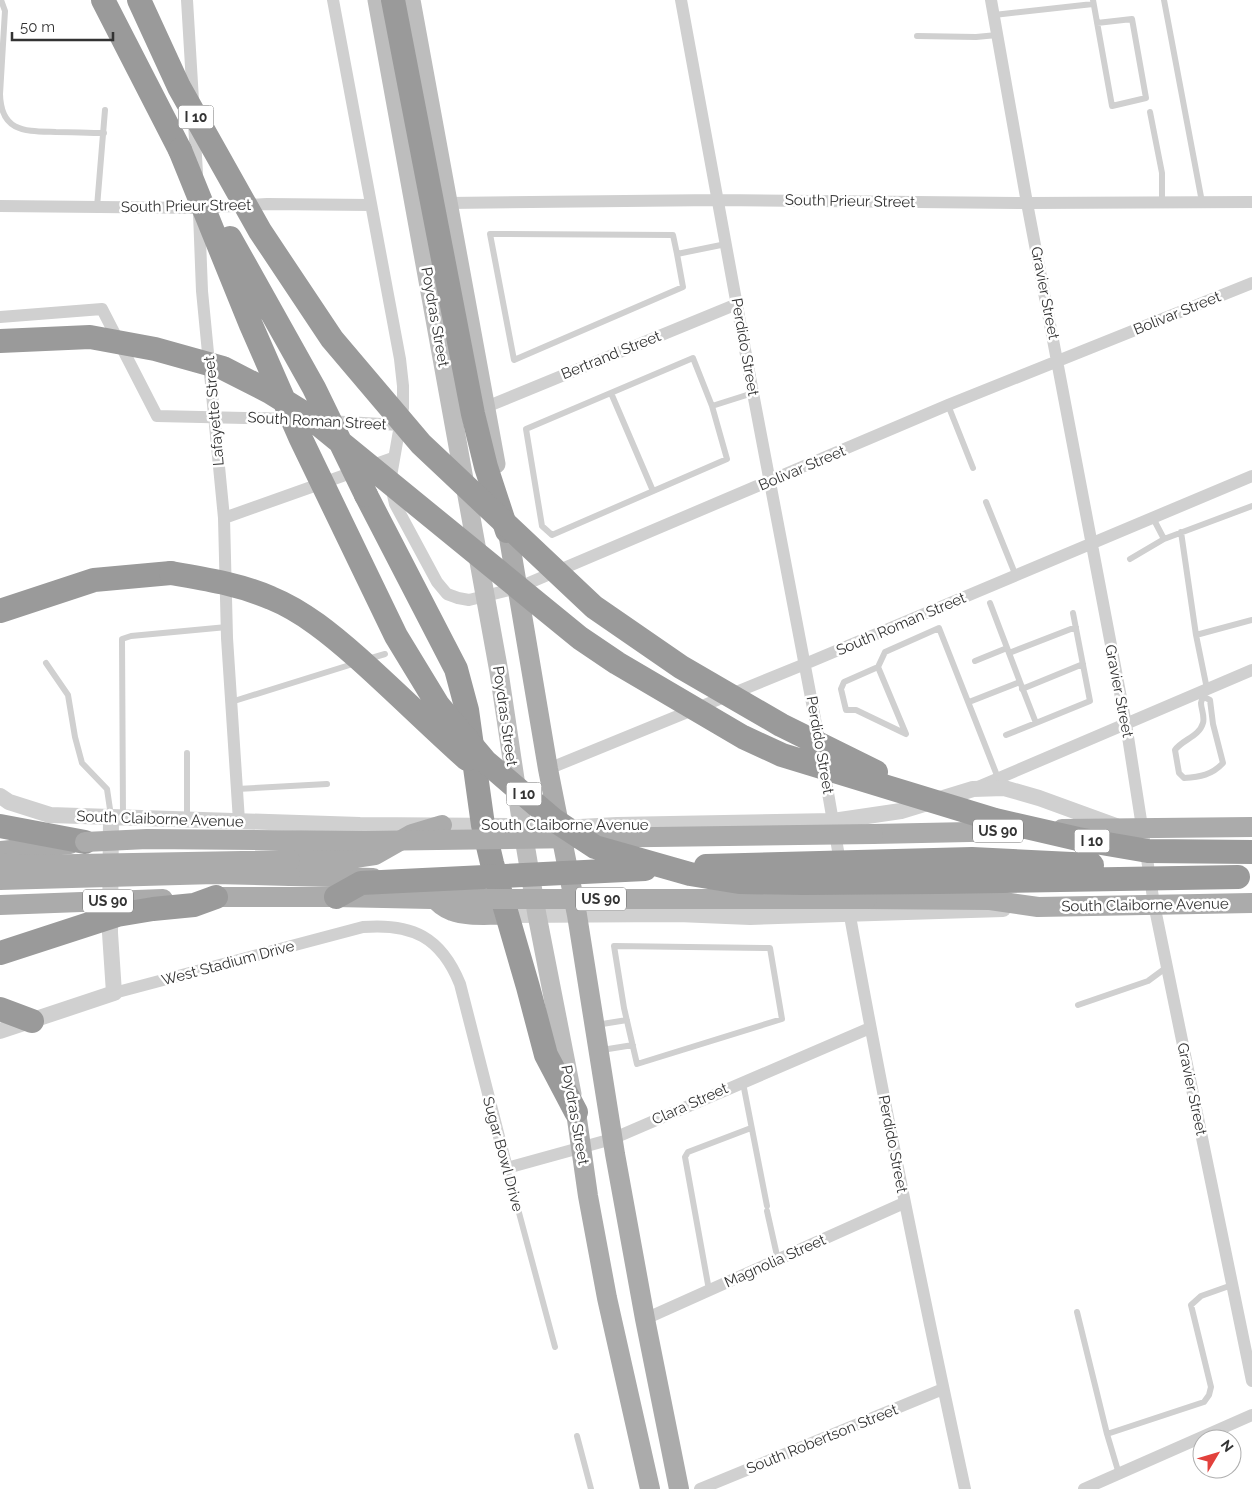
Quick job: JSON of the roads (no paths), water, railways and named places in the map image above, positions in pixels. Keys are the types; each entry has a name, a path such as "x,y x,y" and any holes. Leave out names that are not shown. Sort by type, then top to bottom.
{"highway":[{"name":"I 10","path":"103,0 180,150 251,325 300,437 396,636 438,705 485,761 557,824 595,847 690,874 739,882 909,882 1245,877"},
{"name":"I 10","path":"139,0 179,87 260,231 332,339 421,444 594,607 681,667 781,725 936,801 995,820 1148,851 1252,852"},
{"path":"393,0 473,414 486,467 508,532"},
{"path":"180,150 314,388 372,506 456,668 467,710 483,826 507,915 546,1055 576,1112"},
{"path":"0,341 90,337 155,349 223,368 270,392 307,415 580,638 617,664 743,736 782,755 936,801"},
{"path":"0,611 94,580 171,573 236,586 272,598 308,618 336,639 402,696 448,742 514,801 557,824"},
{"path":"0,826 84,842"},
{"path":"336,897 360,883 599,870 972,859 1104,865 1245,877"},
{"path":"0,953 117,915 194,905 216,897"},
{"path":"0,961 36,940"},
{"path":"0,1009 32,1021"}],"main road":[{"name":"Poydras Street","path":"377,0 486,596 537,915 576,1112 588,1196 607,1298 650,1489"},
{"path":"411,0 486,406 557,824 578,915 612,1139 679,1489"},
{"path":"0,880 215,874 290,868 375,855 412,834 442,825"},
{"name":"South Claiborne Avenue","path":"0,851 84,842 147,839 364,841 1252,827"},
{"path":"0,863 24,865 290,868 409,879 422,885 435,900 452,911 507,915"},
{"name":"South Claiborne Avenue","path":"0,905 216,897 990,900 1038,907 1252,903"}],"street":[{"name":"Lafayette Street","path":"187,0 202,291 224,518 227,627 239,821"},
{"path":"224,518 393,458 400,425 403,408 403,386 400,358 333,0"},
{"name":"Perdido Street","path":"681,0 805,664 870,1028 904,1203 964,1489"},
{"name":"Gravier Street","path":"991,0 1027,203 1126,724 1132,828 1154,904 1252,1381"},
{"name":"South Prieur Street","path":"448,203 718,200 1027,203 1252,202"},
{"name":"South Prieur Street","path":"0,206 199,208 267,204 371,205"},
{"name":"Bolivar Street","path":"393,458 390,482 394,504 437,582 447,594 469,600 517,588 948,405 1252,283"},
{"name":"Bertrand Street","path":"486,406 737,304"},
{"name":"South Roman Street","path":"0,317 102,309 157,416 260,418 400,425"},
{"name":"South Roman Street","path":"548,769 805,664 1252,476"},
{"path":"973,789 1204,693 1252,670"},
{"name":"South Claiborne Avenue","path":"0,796 9,802 50,815 360,825 522,826 833,821 901,812 973,789 1004,788 1132,828"},
{"path":"114,993 110,932 117,817"},
{"name":"South Claiborne Avenue","path":"507,915 678,914 750,917 1038,907"},
{"name":"West Stadium Drive","path":"0,1031 114,993 363,927 384,926 402,928 424,936 434,943 449,961"},
{"name":"Sugar Bowl Drive","path":"449,961 460,984 507,1168"},
{"name":"Clara Street","path":"507,1168 612,1139 743,1081 870,1028"},
{"name":"Magnolia Street","path":"645,1319 904,1203"},
{"name":"South Robertson Street","path":"700,1489 943,1389"},
{"path":"1084,1489 1252,1415"}],"lane":[{"path":"1,0 5,11 0,105 4,115 12,124 24,131 104,134"},
{"path":"1164,0 1202,202"},
{"path":"994,15 1093,2 1112,106 1146,98 1132,19 1097,23"},
{"path":"917,36 976,37 997,34"},
{"path":"97,207 105,110"},
{"path":"1150,112 1162,172 1162,202"},
{"path":"490,234 673,235 677,254 683,287 514,360 490,234"},
{"path":"677,254 726,244"},
{"path":"693,358 712,406 727,459 552,536 542,526 526,429 693,358"},
{"path":"611,393 653,491"},
{"path":"712,406 753,393"},
{"path":"948,405 973,468"},
{"path":"986,502 1016,576"},
{"path":"1130,559 1164,539 1252,506"},
{"path":"1153,518 1164,539"},
{"path":"1181,532 1204,693 1201,704 1204,721 1200,729 1175,750 1179,773 1184,778 1203,776 1216,770 1223,763 1213,724 1210,700 1204,693"},
{"path":"990,603 1036,723"},
{"path":"1006,735 1090,701 1073,613"},
{"path":"1196,635 1252,620"},
{"path":"117,817 122,640 131,636 227,627"},
{"path":"975,661 1076,627"},
{"path":"878,667 906,734 856,710 846,710 841,689 844,682 878,667 885,652 939,628 998,778"},
{"path":"231,702 385,654"},
{"path":"46,663 68,695 75,737 82,763 107,789 117,817"},
{"path":"969,702 1083,664"},
{"path":"187,753 187,819"},
{"path":"237,789 327,784"},
{"path":"614,946 770,948 782,1019 637,1064 627,1020 614,946"},
{"path":"1078,1005 1148,981 1167,967"},
{"path":"596,1025 627,1020"},
{"path":"600,1051 633,1045"},
{"path":"743,1081 778,1260"},
{"path":"709,1290 685,1157 688,1152 751,1128"},
{"name":"Sugar Bowl Drive","path":"507,1168 555,1347"},
{"path":"1107,1434 1204,1402 1209,1395 1211,1387 1192,1305 1201,1296 1232,1285"},
{"path":"1077,1312 1107,1434 1119,1474"},
{"path":"577,1436 591,1489"}]}
